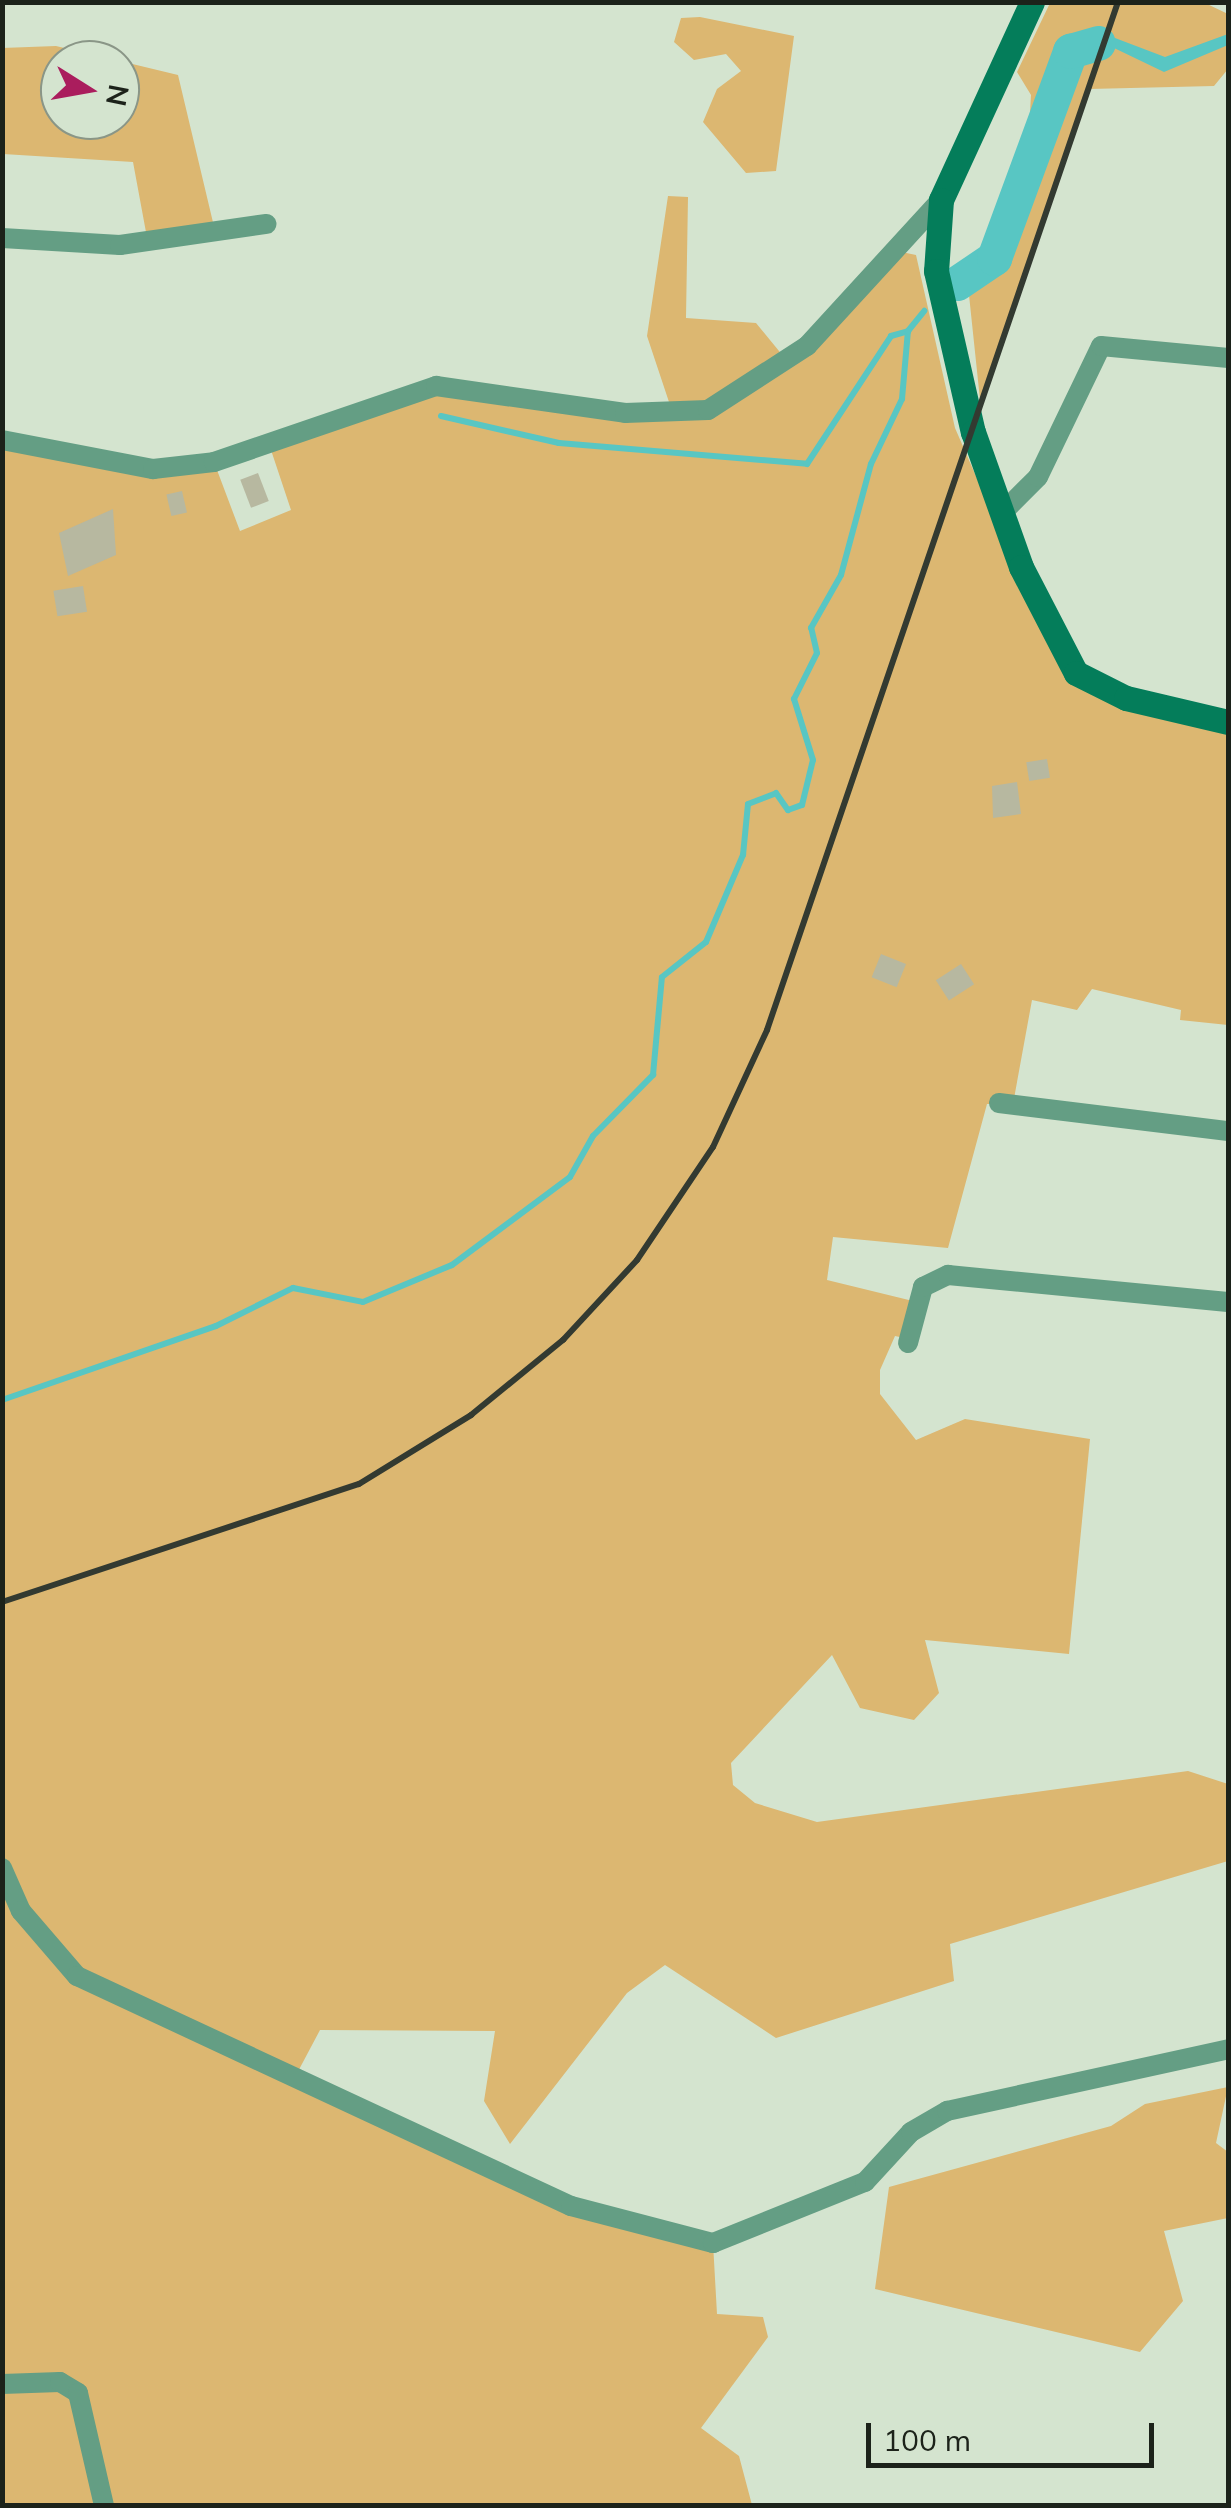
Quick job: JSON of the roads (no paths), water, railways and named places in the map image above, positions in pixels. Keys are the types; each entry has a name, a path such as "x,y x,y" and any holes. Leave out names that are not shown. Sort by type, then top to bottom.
{"street":[{"path":"2,440 153,469 214,462 436,386 626,413 708,410 807,346 941,200 1032,2"},
{"path":"941,200 942,318 1001,514 1076,674 1111,694 1228,722"},
{"path":"2,238 120,244 266,224"},
{"path":"1001,514 1038,477 1101,346 1228,358"},
{"path":"999,1103 1228,1132"},
{"path":"908,1344 923,1287 948,1274 1228,1302"},
{"path":"2,1868 21,1911 77,1976 571,2206 713,2243 866,2182 911,2132 947,2111 1228,2048"},
{"path":"2,2384 60,2382 78,2393 104,2506"}],"water":[{"path":"1228,34 1228,45 1164,72 1112,47 1115,38 1165,57"}],"waterway":[{"path":"957,283 994,258 1070,51 1098,43"},
{"path":"2,1400 216,1326 293,1288 363,1302 452,1265 570,1177 593,1136 653,1075 662,977 706,942 743,855 748,804 776,793 788,810 802,805 813,760 794,699 817,653 811,628 841,575 871,464 902,399 908,331 924,311"},
{"path":"441,416 559,443 807,464 891,336 908,331"}],"railway":[{"path":"2,1602 359,1484 471,1415 563,1340 637,1260 713,1147 767,1030 1118,2"}]}
